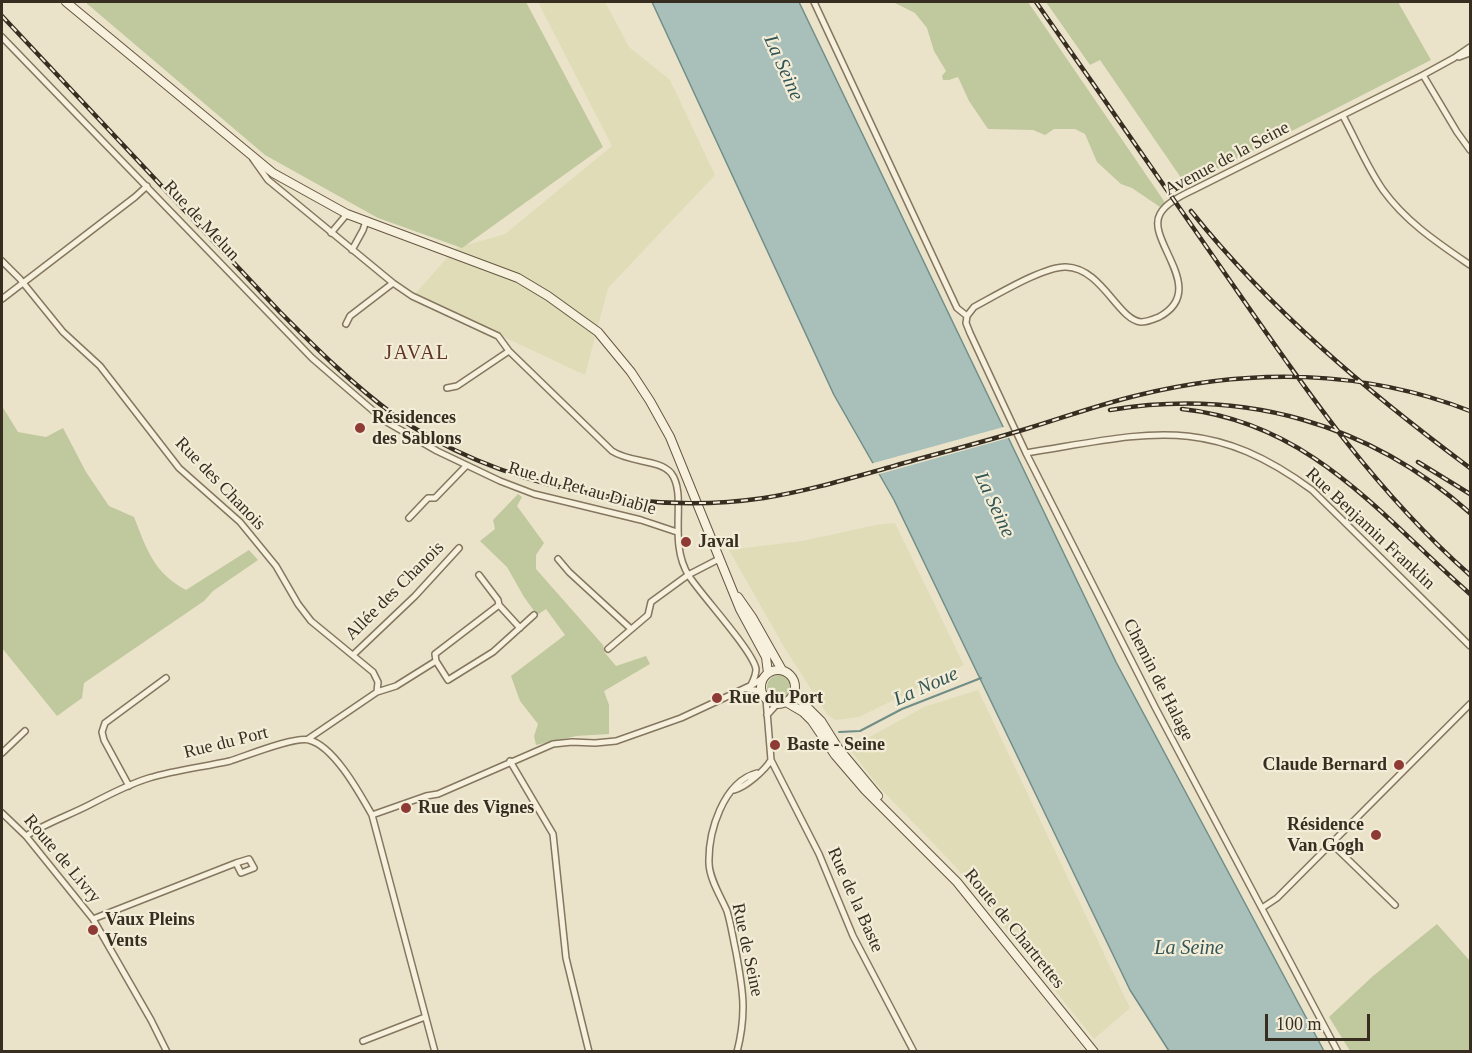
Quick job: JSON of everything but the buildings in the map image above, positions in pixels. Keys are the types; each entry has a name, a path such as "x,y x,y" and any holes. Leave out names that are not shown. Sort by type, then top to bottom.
{"main road":[{"path":"66,2 273,173 347,214 518,278 598,332 631,372 670,437 719,559 746,621 768,662 764,695 777,704 786,702 794,694 794,679 782,670 752,617 733,591"},
{"path":"766,675 772,670 782,670"},
{"name":"Route de Chartrettes","path":"794,694 821,721 838,748 906,830"},
{"name":"Route de Chartrettes","path":"786,702 803,712 812,721 835,755 865,790 957,882 1094,1052"}],"street":[{"path":"814,2 957,308 967,316"},
{"name":"Rue de Melun","path":"2,37 312,358 385,420"},
{"name":"Avenue de la Seine","path":"967,316 974,307 1037,275 1053,268 1068,267 1092,278 1134,320 1148,321 1161,316 1172,306 1179,291 1177,277 1158,228 1158,217 1163,210 1197,188 1423,75 1470,47"},
{"name":"Avenue de la Seine","path":"1454,58 1470,53"},
{"path":"1423,75 1470,150"},
{"path":"1343,116 1378,182 1395,204 1419,229 1470,265"},
{"path":"250,155 268,180 393,283 412,296 498,336 509,351 612,451 622,457 653,463 671,473 678,490 677,532 681,560 705,600 738,639 753,662 756,674 747,688"},
{"path":"2,299 147,186"},
{"path":"331,233 347,214"},
{"path":"352,250 366,221"},
{"name":"Rue des Chanois","path":"2,261 23,282 63,333 100,366 179,468 240,522 276,566 298,604 311,621 373,672 378,682 377,692"},
{"path":"346,324 350,316 393,283"},
{"name":"Chemin de Halage","path":"967,316 966,323 970,333 1026,453 1169,735 1338,1052"},
{"path":"447,388 457,386 509,351"},
{"name":"Rue du Pet au Diable","path":"385,420 437,452 534,494 641,520 677,532"},
{"name":"Rue Benjamin Franklin","path":"1026,453 1132,436 1163,434 1212,439 1251,452 1312,490 1470,646"},
{"path":"409,518 428,498 435,498 466,466"},
{"name":"Allée des Chanois","path":"353,655 403,609 459,548"},
{"path":"558,559 631,629"},
{"path":"608,649 648,615 651,602 688,575 719,559"},
{"path":"479,575 498,600 499,605 520,628"},
{"path":"499,605 435,654 436,661 448,680 493,652 534,615"},
{"path":"435,1052 372,815 351,779 335,759 308,739 377,692 396,686 436,661"},
{"path":"372,815 438,794 553,744 616,741 681,718 747,688 766,675"},
{"path":"129,786 104,740 102,732 105,723 166,678"},
{"path":"747,688 764,695 771,760"},
{"path":"767,715 777,704"},
{"path":"1262,908 1277,898 1470,704"},
{"path":"2,753 25,731"},
{"name":"Rue du Port","path":"26,836 150,778 308,739"},
{"name":"Rue de Seine","path":"737,1052 742,1025 744,992 727,914 709,866 711,843 720,808 725,798 734,790 736,784 766,767 771,760"},
{"name":"Rue de la Baste","path":"771,760 819,854 853,936 914,1052"},
{"path":"510,761 553,834 566,958 588,1052"},
{"name":"Route de Livry","path":"2,813 26,836 93,919 166,1052"},
{"path":"1331,843 1395,905"},
{"path":"93,919 236,863"},
{"path":"363,1041 426,1017"}],"shaded area":[{"path":"538,2 605,2 629,47 670,80 715,175 608,288 585,375 414,295 456,248 505,234 612,146"},
{"path":"895,523 964,665 859,717 835,720 827,714 784,647 729,550 802,541"},
{"path":"978,690 1130,1008 1094,1039 956,867 878,786 845,743 866,739 924,707"}],"green space":[{"path":"85,2 526,2 603,147 462,248 378,218 265,155"},
{"path":"893,2 1028,2 1164,201 1164,205 1160,207 1132,188 1121,184 1097,162 1085,134 1075,129 1054,129 1045,135 1033,130 988,129 969,101 958,77 943,80 942,76 946,71 934,51 927,28 915,13"},
{"path":"1046,2 1398,2 1431,60 1186,185 1100,60 1090,65"},
{"path":"2,406 18,432 46,437 63,428 86,472 109,506 134,517 153,560 166,576 186,590 249,550 258,560 213,591 204,601 84,683 82,698 57,716 2,648"},
{"path":"518,494 522,497 517,506 544,543 536,555 536,569 603,645 605,653 616,666 646,656 650,664 604,691 609,705 609,734 576,736 536,745 534,736 538,724 520,701 511,676 565,635 546,609 537,615 507,567 480,541 495,529 493,520"},
{"path":"774,675 784,675 791,682 791,692 784,699 774,699 767,692 767,682"},
{"path":"1437,924 1470,961 1470,1051 1350,1051 1329,1017 1373,976"}],"water":[{"name":"La Seine","path":"652,2 799,2 1116,662 1324,1051 1169,1051 1130,990 894,500 834,395"}],"pier":[{"path":"1007,426 1012,437 876,475 870,464"}],"waterway":[{"name":"La Noue","path":"839,732 860,731 902,709 981,678"}],"railway":[{"path":"1036,2 1260,324 1342,437 1403,508 1470,575"},
{"path":"2,16 280,312 349,378 393,414 433,439 477,460 523,477 571,490 669,503 717,503 764,498 846,480 1139,395 1222,380 1264,377 1347,380 1430,397 1470,411"},
{"path":"1191,211 1254,283 1322,348 1358,380 1470,468"},
{"path":"1110,410 1160,404 1208,404 1256,409 1302,419 1347,435 1390,456 1431,482 1470,513"},
{"path":"1182,409 1228,418 1269,433 1306,453 1341,477 1373,504 1470,594"},
{"path":"1418,462 1470,494"}],"place":[{"name":"Résidences des Sablons","path":"360,428"},
{"name":"Javal","path":"686,542"},
{"name":"Rue du Port","path":"717,698"},
{"name":"Baste - Seine","path":"775,745"},
{"name":"Claude Bernard","path":"1399,765"},
{"name":"Rue des Vignes","path":"406,808"},
{"name":"Résidence Van Gogh","path":"1376,835"},
{"name":"Vaux Pleins Vents","path":"93,930"}],"district":[{"name":"JAVAL","path":"417,354"}]}
